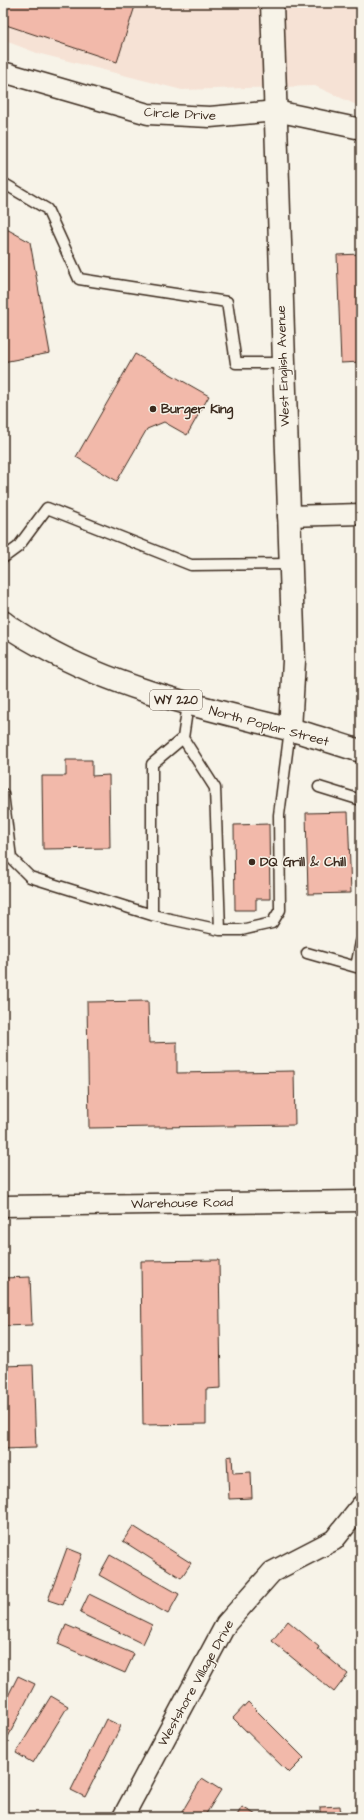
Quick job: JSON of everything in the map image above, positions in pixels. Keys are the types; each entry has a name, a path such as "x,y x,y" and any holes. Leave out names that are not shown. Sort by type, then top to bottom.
{"street":[{"name":"West English Avenue","path":"272,3 289,564 294,661 290,729"},
{"name":"Circle Drive","path":"3,72 148,114 210,117 276,111 361,129"},
{"path":"288,516 361,514"},
{"name":"North Poplar Street","path":"3,622 12,630 69,662 141,689 188,704 290,729 361,751"},
{"name":"Warehouse Road","path":"3,1206 361,1201"},
{"name":"Westshore Village Drive","path":"123,1817 226,1624 272,1572 334,1540 361,1506"}],"lane":[{"path":"3,183 48,209 79,279 227,302 236,363 283,363"},
{"path":"3,558 18,547 46,508 191,564 289,564"},
{"path":"188,704 183,738 215,788 220,930"},
{"path":"3,794 11,858 30,876 152,915 220,930 242,930 272,923 280,910 279,815 290,729"},
{"path":"152,915 152,764 183,738"},
{"path":"319,787 361,800"},
{"path":"307,953 358,968 361,942"}],"shaded area":[{"path":"3,3 361,3 361,107 315,86 182,90 37,53 3,40"}],"building":[{"path":"3,3 136,3 117,62 3,24"},
{"path":"3,227 30,242 50,353 3,362"},
{"path":"361,254 361,362 341,363 337,255"},
{"name":"Burger King","path":"135,354 209,396 187,435 164,422 147,429 117,481 76,457"},
{"path":"66,760 92,760 92,776 109,775 110,848 43,849 42,776 66,776"},
{"path":"348,812 351,893 308,894 306,813"},
{"name":"DQ Grill & Chill","path":"269,824 270,899 256,899 256,910 235,910 234,825"},
{"path":"148,1001 149,1043 177,1042 177,1073 294,1071 295,1125 89,1128 87,1002"},
{"path":"219,1260 221,1388 206,1389 206,1424 143,1425 141,1261"},
{"path":"30,1277 32,1325 3,1326 3,1278"},
{"path":"33,1365 36,1448 3,1449 3,1366"},
{"path":"232,1456 233,1473 251,1472 252,1498 229,1499 227,1457"},
{"path":"133,1526 191,1563 181,1578 123,1541"},
{"path":"67,1548 82,1554 63,1605 48,1600"},
{"path":"110,1555 179,1594 168,1614 99,1575"},
{"path":"89,1594 152,1625 143,1644 80,1613"},
{"path":"288,1621 348,1674 334,1692 272,1641"},
{"path":"66,1625 134,1654 125,1673 58,1644"},
{"path":"18,1676 35,1684 4,1745 3,1706"},
{"path":"51,1696 68,1706 33,1763 16,1753"},
{"path":"248,1702 304,1758 289,1773 233,1718"},
{"path":"106,1719 121,1726 85,1797 71,1790"},
{"path":"202,1778 221,1790 204,1817 179,1817"},
{"path":"340,1806 341,1817 320,1817 320,1807"},
{"path":"242,1807 260,1817 236,1817"}],"place":[{"name":"Burger King","path":"153,409"},
{"name":"DQ Grill & Chill","path":"252,862"}]}
